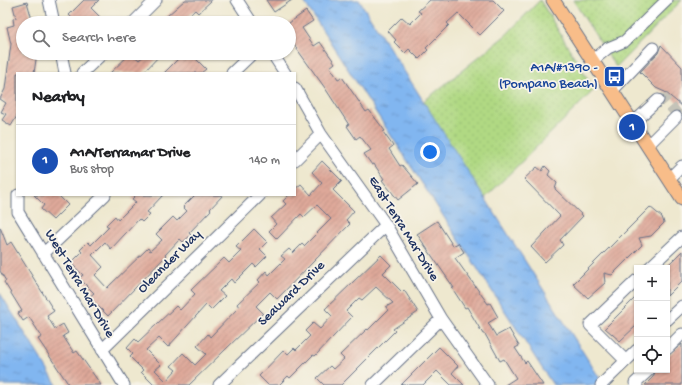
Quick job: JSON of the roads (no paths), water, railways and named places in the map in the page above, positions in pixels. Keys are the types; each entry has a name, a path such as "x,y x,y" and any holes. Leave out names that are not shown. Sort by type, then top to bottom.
{"main road":[{"path":"553,0 682,199"}],"street":[{"path":"49,0 52,16"},
{"path":"140,16 156,0"},
{"path":"236,0 247,16"},
{"path":"592,61 608,48 625,41 667,0"},
{"path":"612,91 653,48"},
{"path":"62,60 65,72"},
{"path":"83,72 96,60"},
{"path":"233,72 246,60"},
{"path":"277,60 284,72"},
{"name":"East Terra Mar Drive","path":"296,90 321,134 386,225 441,319 488,385"},
{"path":"633,123 658,100"},
{"path":"647,146 676,118"},
{"path":"296,159 321,134"},
{"path":"669,179 682,166"},
{"name":"West Terra Mar Drive","path":"18,196 18,212 124,385"},
{"path":"43,254 104,196"},
{"name":"Oleander Way","path":"102,350 259,196"},
{"name":"Seaward Drive","path":"220,385 386,225"},
{"path":"652,265 682,237"},
{"path":"626,361 590,325 634,283"},
{"path":"670,317 682,306"},
{"path":"373,385 441,319"},
{"path":"670,346 682,334"},
{"path":"604,382 634,353"},
{"path":"637,385 635,383 646,373"}],"water":[{"path":"303,0 359,0 604,385 553,385"},
{"path":"0,293 57,385 0,385"}],"tunnel":[{"path":"658,100 664,99 677,114 676,117"}],"place":[{"name":"A1A/#1390 - (Pompano Beach)","path":"614,76"},
{"name":"A1A/Terramar Drive","path":"632,127"}]}
